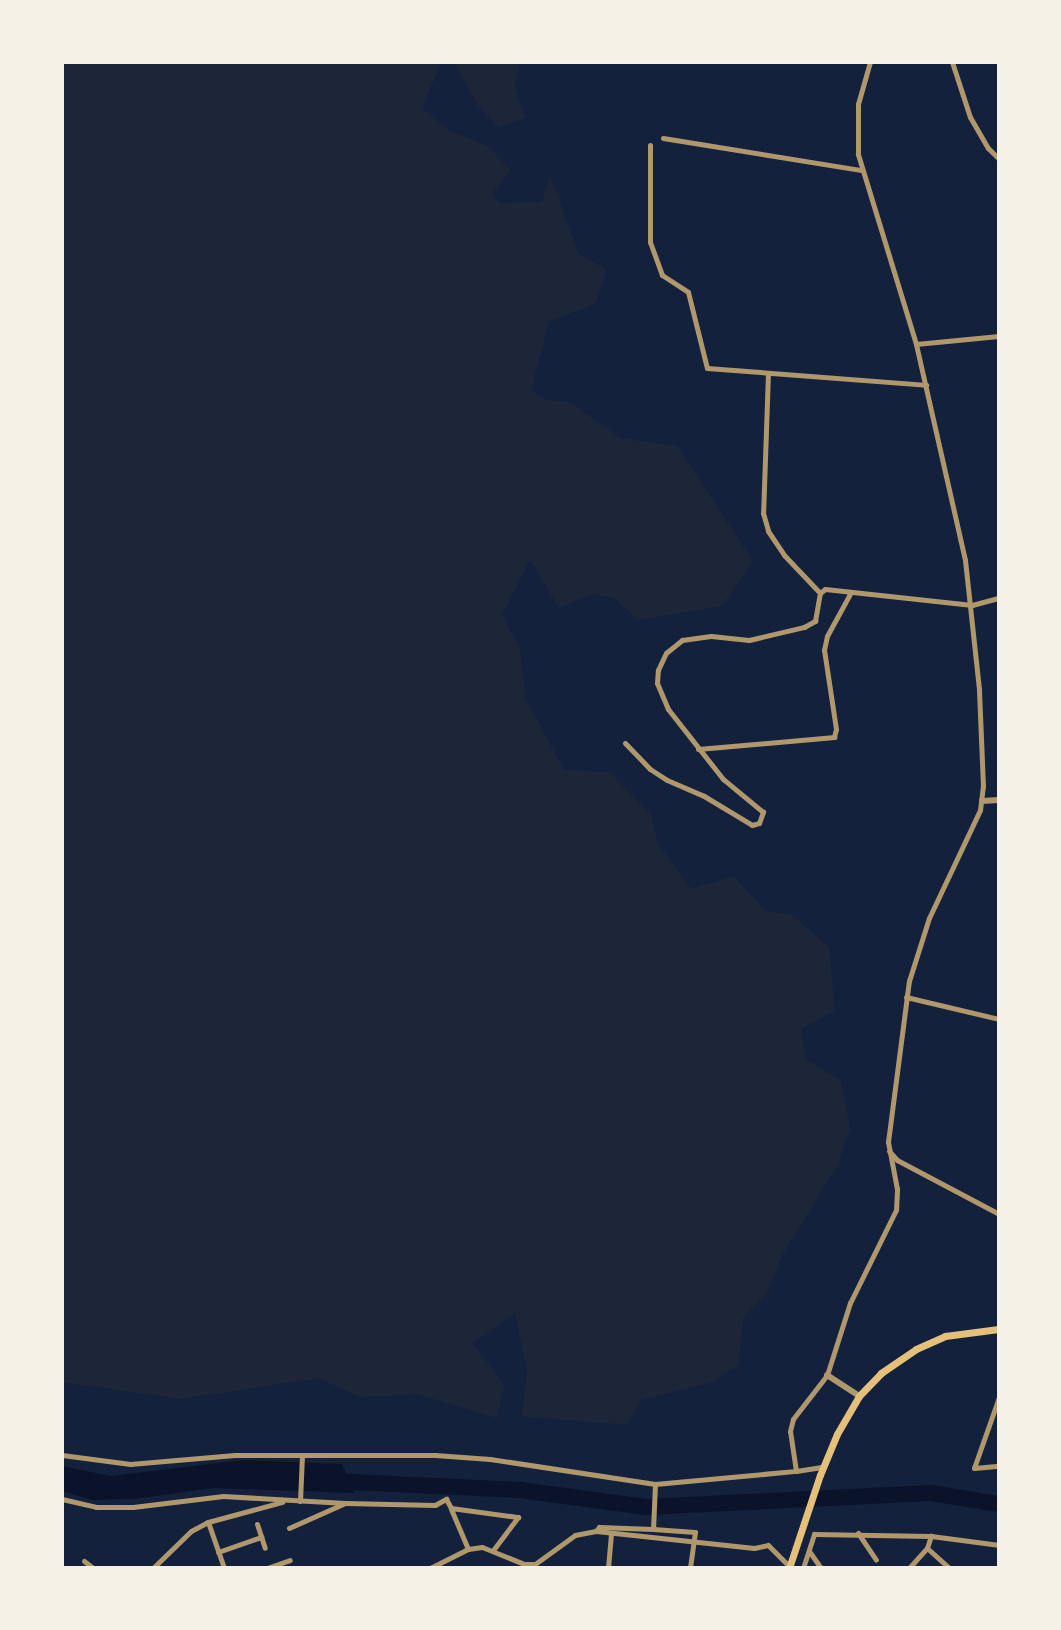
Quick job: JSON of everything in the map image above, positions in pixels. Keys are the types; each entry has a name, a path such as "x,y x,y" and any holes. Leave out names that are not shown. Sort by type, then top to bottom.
{"main road":[{"path":"789,1567 822,1471 859,1396 881,1373 916,1349 945,1336 999,1329"}],"street":[{"path":"796,1471 790,1431 793,1419 827,1375 850,1303 896,1210 897,1189 888,1150 906,997 929,918 982,801 972,605 916,344 861,170 855,126 862,81 870,62"},
{"path":"952,62 970,117 988,148 999,159"},
{"path":"663,138 861,170"},
{"path":"650,145 650,242 662,275 688,292 707,368 926,385"},
{"path":"916,344 999,336"},
{"path":"768,373 763,513 768,531 784,555 820,593"},
{"path":"625,743 650,769 667,780 704,796 752,825 759,823 763,812 723,779 660,694 658,670 666,653 682,640 698,636 749,640 804,627 815,621 820,593 825,589 972,605 999,598"},
{"path":"698,749 834,737 836,729 824,650 827,636 851,592"},
{"path":"982,801 999,800"},
{"path":"906,997 999,1019"},
{"path":"888,1150 897,1160 999,1214"},
{"path":"827,1375 859,1396"},
{"path":"999,1397 974,1468 999,1466"},
{"path":"62,1455 130,1464 235,1455 302,1460 490,1459 655,1484 822,1471"},
{"path":"300,1501 302,1460"},
{"path":"654,1526 655,1484"},
{"path":"62,1499 96,1507 133,1507 223,1496 435,1505 446,1499 468,1549"},
{"path":"153,1568 191,1531 208,1522 291,1501"},
{"path":"289,1528 345,1503"},
{"path":"451,1508 518,1517 494,1549"},
{"path":"208,1522 224,1568"},
{"path":"257,1524 265,1548"},
{"path":"596,1531 599,1527 654,1526 695,1532 690,1568"},
{"path":"430,1568 468,1549 494,1549 514,1561 536,1566 567,1539 596,1531 754,1548 768,1545 789,1567"},
{"path":"608,1568 611,1533"},
{"path":"858,1533 876,1560"},
{"path":"803,1568 814,1534 931,1536 999,1545"},
{"path":"909,1568 927,1548 931,1536"},
{"path":"218,1552 261,1537"},
{"path":"927,1548 949,1568"},
{"path":"809,1551 821,1568"},
{"path":"267,1568 290,1560"},
{"path":"84,1561 93,1568"}],"shaded area":[{"path":"62,62 451,62 440,65 422,108 449,130 488,146 511,170 492,194 499,203 542,202 550,175 578,253 607,270 596,303 549,322 531,390 547,400 570,402 620,438 677,446 753,561 722,606 638,620 613,597 592,594 559,608 530,560 502,615 520,649 526,699 564,770 610,772 651,815 658,844 691,889 734,876 766,911 792,915 829,947 835,1011 801,1029 806,1059 841,1081 850,1128 837,1166 781,1257 767,1294 743,1318 738,1365 713,1382 641,1400 627,1425 522,1416 527,1372 515,1313 473,1343 504,1384 497,1418 417,1394 360,1397 318,1378 181,1399 62,1382"},
{"path":"453,62 520,62 515,86 525,118 499,127 478,105"},
{"path":"243,1460 342,1464 355,1493 213,1488 134,1499 92,1500 62,1491 62,1466 111,1476"}],"waterway":[{"path":"330,1481 520,1490 646,1507 931,1493 999,1504"}]}
